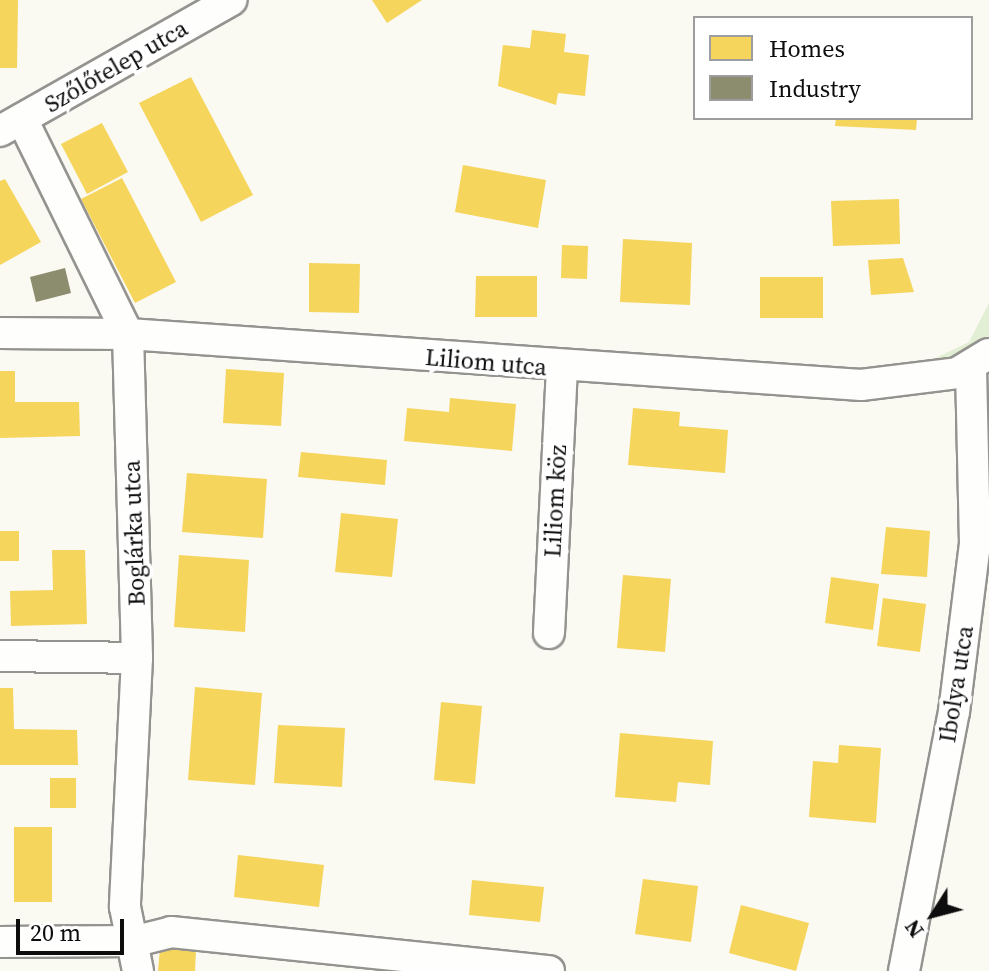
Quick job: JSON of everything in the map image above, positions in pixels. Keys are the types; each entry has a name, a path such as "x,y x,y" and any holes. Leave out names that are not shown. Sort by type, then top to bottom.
{"street":[{"name":"Szőlőtelep utca","path":"11,125 232,0"},
{"name":"Boglárka utca","path":"11,125 128,334 137,658 125,907 137,956"},
{"name":"Liliom utca","path":"0,333 128,334 562,368 861,385 980,362"},
{"name":"Ibolya utca","path":"904,971 954,712 975,544 980,362"},
{"name":"Liliom köz","path":"549,633 562,368"},
{"path":"0,656 137,658"},
{"path":"0,942 137,956 171,932 549,971"}],"green space":[{"path":"989,303 989,341 976,353 919,366 969,342"}],"building: Homes":[{"path":"0,0 18,0 17,68 0,68"},
{"path":"372,0 422,0 387,23"},
{"path":"532,30 566,34 564,52 589,55 585,96 558,93 556,105 498,86 503,45 530,48"},
{"path":"191,77 253,195 201,222 139,103"},
{"path":"836,120 917,120 916,130 835,126"},
{"path":"102,123 128,172 87,194 61,144"},
{"path":"463,165 546,180 538,228 455,212"},
{"path":"122,178 176,282 135,303 81,199"},
{"path":"5,179 41,242 0,265 0,181"},
{"path":"899,199 900,244 833,246 831,201"},
{"path":"623,239 692,243 690,305 620,302"},
{"path":"562,245 588,246 587,279 561,278"},
{"path":"903,258 914,292 871,295 868,260"},
{"path":"309,263 360,264 359,313 309,312"},
{"path":"476,276 537,276 537,317 475,317"},
{"path":"760,277 823,277 823,318 760,318"},
{"path":"226,369 284,373 281,426 223,423"},
{"path":"0,371 15,371 15,402 79,402 80,436 0,438"},
{"path":"450,398 516,404 512,451 404,441 407,408 449,412"},
{"path":"633,408 680,412 679,426 728,430 725,473 628,465"},
{"path":"301,452 387,460 385,485 298,477"},
{"path":"187,473 267,479 263,538 182,532"},
{"path":"341,513 398,519 392,577 335,572"},
{"path":"886,527 930,531 927,577 881,574"},
{"path":"0,531 19,531 19,561 0,561"},
{"path":"52,550 85,550 87,624 11,626 10,591 53,590"},
{"path":"179,555 249,560 245,632 174,627"},
{"path":"623,575 671,579 665,652 617,648"},
{"path":"831,577 879,584 873,630 825,623"},
{"path":"883,598 926,604 920,652 877,646"},
{"path":"195,687 262,693 255,785 188,780"},
{"path":"0,688 13,688 14,729 77,730 78,765 0,765"},
{"path":"441,702 482,706 475,784 434,780"},
{"path":"278,725 345,728 342,787 274,783"},
{"path":"620,733 713,741 710,785 678,782 676,802 615,797"},
{"path":"839,745 881,748 876,823 809,817 813,761 838,763"},
{"path":"50,778 76,778 76,808 50,808"},
{"path":"14,827 52,827 52,902 14,902"},
{"path":"238,855 324,865 319,907 234,897"},
{"path":"643,879 698,886 691,942 635,934"},
{"path":"472,880 544,887 540,922 469,915"},
{"path":"741,905 809,923 796,971 729,953"},
{"path":"160,948 196,950 195,971 158,971"}],"building: Industry":[{"path":"65,268 71,293 36,302 30,277"}]}
